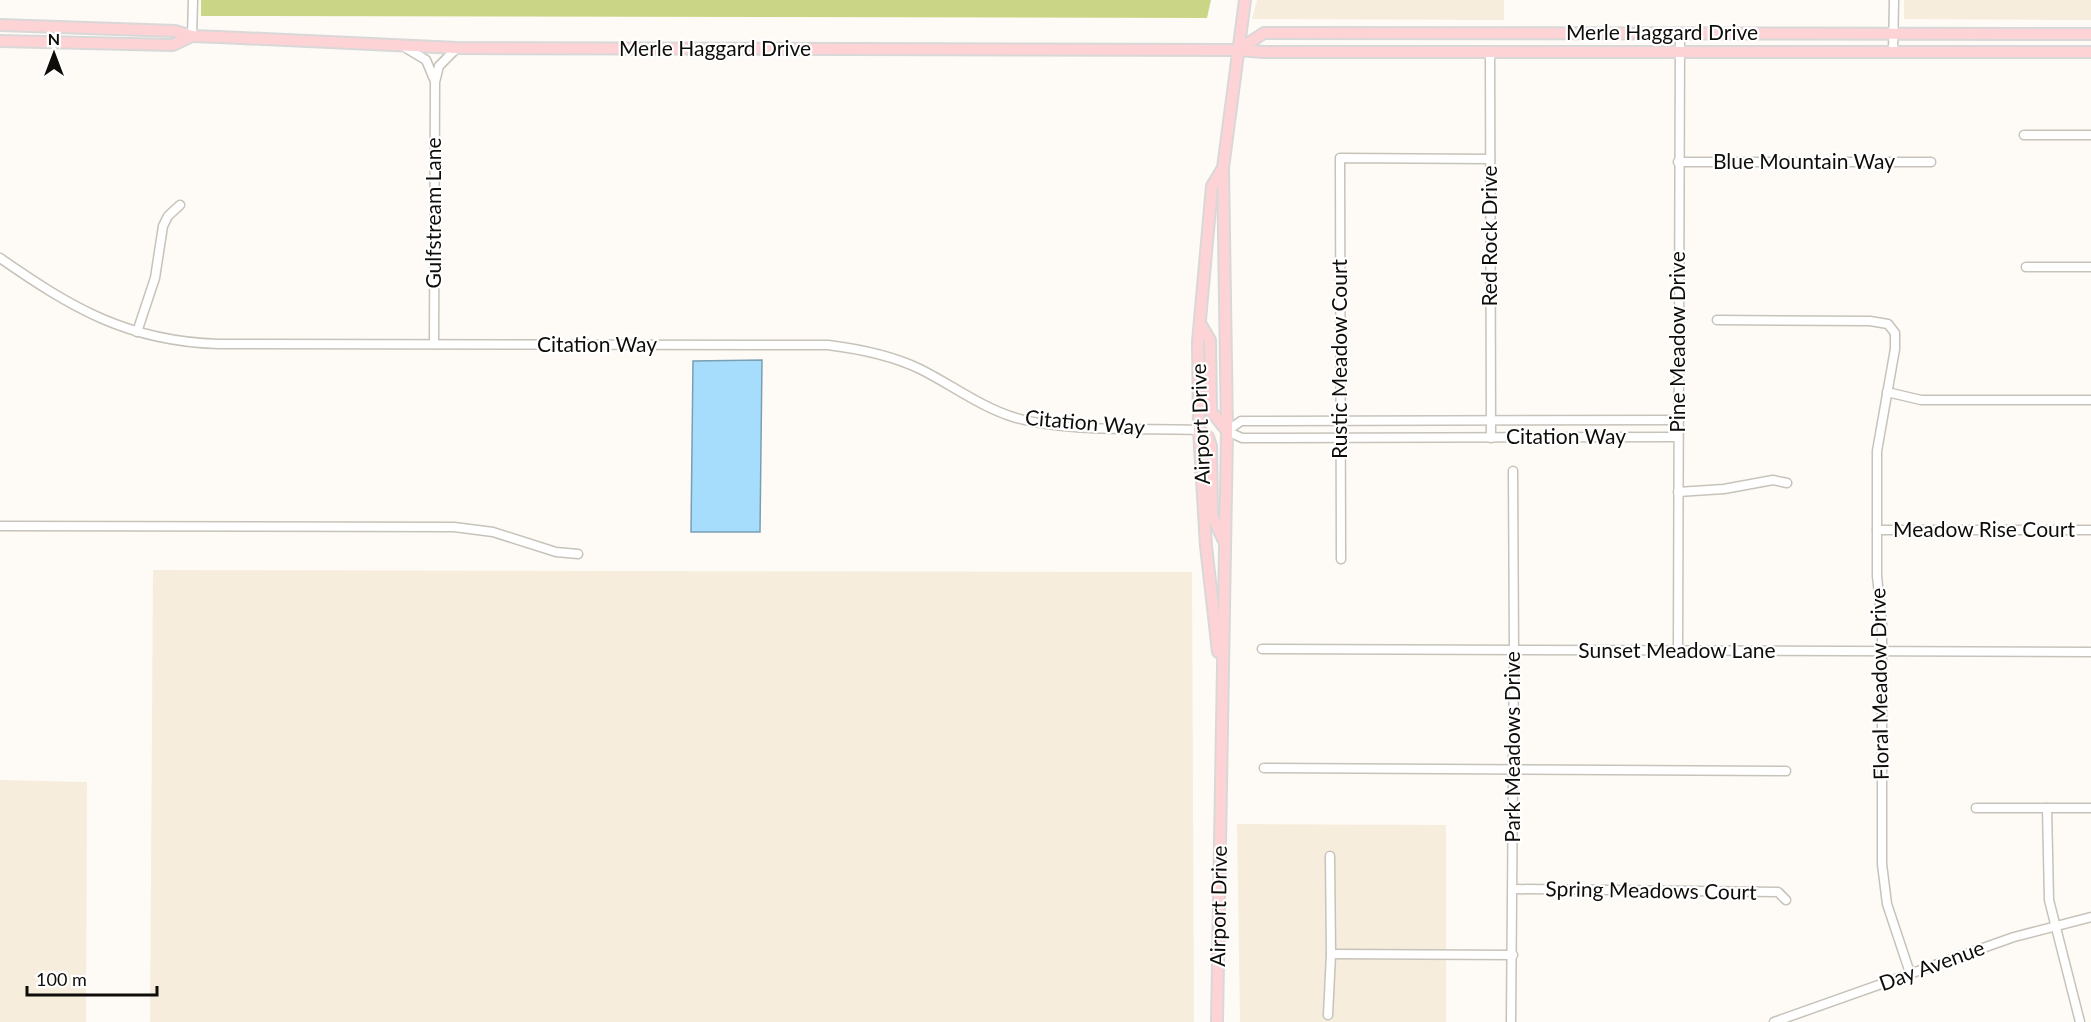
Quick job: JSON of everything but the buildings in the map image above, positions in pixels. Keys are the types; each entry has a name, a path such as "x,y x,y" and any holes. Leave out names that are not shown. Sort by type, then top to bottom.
{"main road":[{"name":"Airport Drive","path":"1217,1022 1227,431 1223,168 1245,0"},
{"name":"Merle Haggard Drive","path":"0,25 175,31 192,36 457,48 1238,50 1264,52 1679,50 2091,52"},
{"name":"Merle Haggard Drive","path":"1238,50 1264,33 2091,34"},
{"name":"Merle Haggard Drive","path":"0,41 173,45 192,36"},
{"name":"Airport Drive","path":"1223,168 1212,186 1200,323 1199,430 1213,621 1223,682"},
{"path":"1200,323 1210,340 1211,411 1227,431"},
{"path":"1199,430 1208,437 1211,446 1212,515 1225,543"}],"street":[{"path":"192,36 193,0"},
{"path":"1893,52 1894,0"},
{"name":"Pine Meadow Drive","path":"1678,650 1680,34"},
{"name":"Gulfstream Lane","path":"398,46 421,56 429,65 435,82"},
{"name":"Gulfstream Lane","path":"434,344 435,82 439,66 457,48"},
{"name":"Red Rock Drive","path":"1490,51 1491,438"},
{"path":"2024,135 2091,135"},
{"name":"Rustic Meadow Court","path":"1341,559 1340,158 1490,159"},
{"name":"Blue Mountain Way","path":"1678,162 1931,162"},
{"path":"138,332 155,278 163,226 171,212 180,205"},
{"name":"Citation Way","path":"0,258 74,307 138,332 203,344 828,345 860,350 906,363 977,402 1028,421 1069,426 1199,430"},
{"path":"2026,267 2091,267"},
{"name":"Floral Meadow Drive","path":"1717,320 1870,321 1888,324 1895,333 1895,349 1878,441 1877,530 1882,652 1883,876 1891,919 1910,973"},
{"path":"1887,392 1921,400 2091,400"},
{"name":"Citation Way","path":"1678,420 1241,421 1227,431 1242,438 1678,437"},
{"name":"Park Meadows Drive","path":"1511,1022 1513,471"},
{"path":"1678,492 1724,489 1773,480 1787,483"},
{"path":"0,526 460,528 506,535 556,552 578,554"},
{"name":"Meadow Rise Court","path":"1877,530 2091,530"},
{"name":"Sunset Meadow Lane","path":"1262,649 2091,652"},
{"path":"1264,768 1786,771"},
{"path":"1976,808 2091,808"},
{"path":"2047,808 2047,889 2080,1022"},
{"path":"1328,1015 1331,954 1330,856"},
{"name":"Spring Meadows Court","path":"1513,889 1778,892 1786,900"},
{"name":"Day Avenue","path":"1774,1022 1910,973 2055,925 2091,917"},
{"path":"1331,954 1513,955"}],"shaded area":[{"path":"1257,0 1504,0 1504,20 1252,19"},
{"path":"1904,0 2091,0 2091,20 1904,19"},
{"path":"153,570 1192,572 1194,1022 150,1022"},
{"path":"0,780 87,782 86,1022 0,1022"},
{"path":"1237,824 1446,825 1446,1022 1240,1022"}],"green space":[{"path":"201,0 1211,0 1207,18 201,16"}],"water":[{"path":"762,360 760,532 691,532 693,361"}]}
